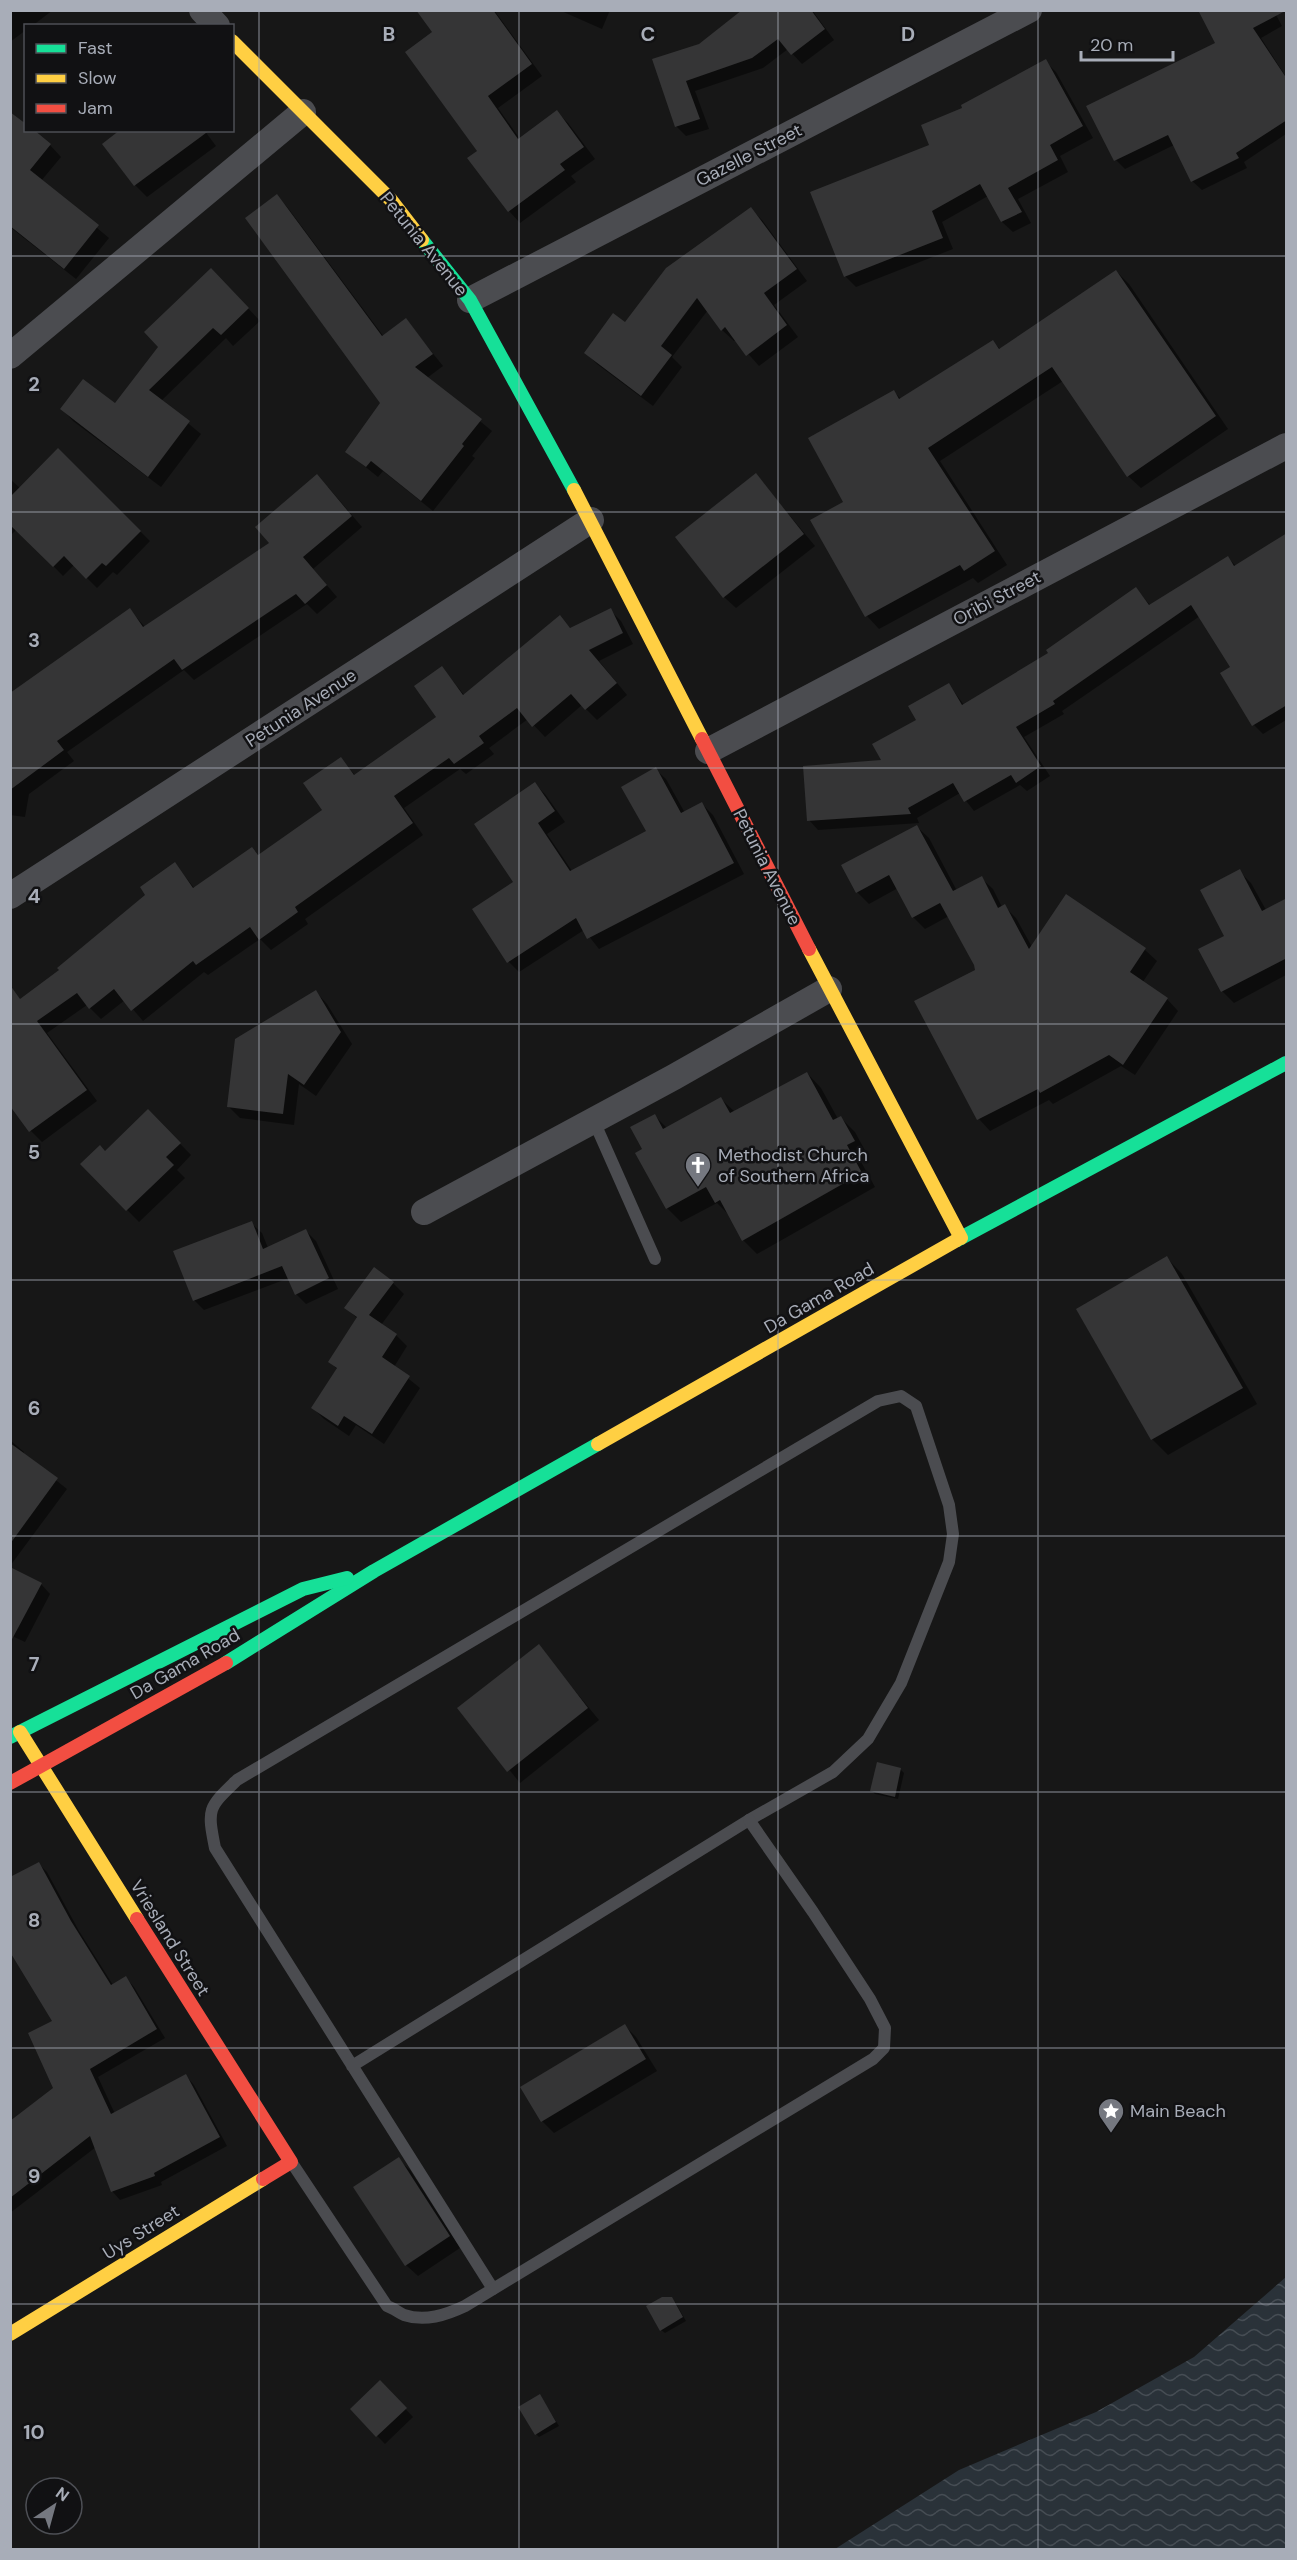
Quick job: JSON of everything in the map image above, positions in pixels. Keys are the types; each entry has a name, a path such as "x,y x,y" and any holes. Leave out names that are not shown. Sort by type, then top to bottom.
{"street":[{"path":"202,10 215,24"},
{"name":"Gazelle Street","path":"470,300 1029,10"},
{"name":"Petunia Avenue","path":"234,43 391,200 470,300 591,520 829,989 961,1238"},
{"path":"10,356 303,112"},
{"name":"Oribi Street","path":"708,751 1287,446"},
{"name":"Petunia Avenue","path":"10,896 591,520"},
{"path":"424,1212 674,1077 829,989"},
{"name":"Da Gama Road","path":"10,1783 227,1662 374,1571 961,1238 1287,1063"},
{"name":"Da Gama Road","path":"15,1735 303,1588 374,1571"},
{"name":"Vriesland Street","path":"15,1735 39,1766 291,2162"},
{"name":"Uys Street","path":"10,2334 291,2162"}],"lane":[{"path":"593,1119 654,1259"},
{"path":"352,2066 749,1820 833,1772 868,1739 901,1683 949,1562 953,1534 949,1505 916,1406 901,1396 878,1401 339,1718 237,1780 214,1803 208,1817 214,1848 493,2289"},
{"path":"291,2162 387,2306 409,2316 424,2318 446,2315 493,2289 855,2070 884,2048 885,2028 870,2000 813,1912 749,1820"}],"water":[{"path":"1286,2277 1286,2549 835,2549 959,2470 1096,2412 1194,2357"}],"building":[{"path":"416,10 493,10 532,64 488,96 518,139 557,110 584,147 560,164 565,170 508,212 467,158 477,151 405,52 432,32"},
{"path":"742,10 811,10 825,29 791,55 778,39 752,58 686,81 700,119 675,127 652,59 699,44"},
{"path":"1198,10 1287,10 1253,28 1287,79 1287,120 1236,153 1239,158 1191,182 1168,135 1114,161 1086,106 1215,43"},
{"path":"1046,59 1083,126 1050,145 1058,160 1008,188 1022,212 1001,222 980,184 932,211 943,238 844,277 810,192 929,145 921,125 962,108 961,105"},
{"path":"10,112 24,122 24,132 36,132 51,144 30,170 99,225 64,269 10,226"},
{"path":"117,132 207,132 134,186 102,144"},
{"path":"277,194 382,336 406,318 433,354 415,367 482,419 421,501 371,461 366,467 345,452 380,403 245,218"},
{"path":"751,207 797,269 764,293 787,325 746,356 725,327 721,331 697,298 661,346 672,355 641,396 584,353 613,313 625,322 666,268"},
{"path":"211,268 249,308 221,335 213,328 149,390 190,421 148,477 60,409 83,379 115,403 158,347 144,332"},
{"path":"1116,270 1216,416 1127,477 1052,367 928,448 995,551 964,571 960,565 865,617 810,520 843,502 808,438 894,390 899,399 993,340 999,349"},
{"path":"58,448 141,531 106,566 102,563 86,579 64,556 53,567 10,525 10,497"},
{"path":"756,473 804,534 723,598 675,537"},
{"path":"317,474 352,516 303,557 327,585 305,604 296,594 182,670 174,659 57,741 64,750 10,790 10,693 130,608 143,627 269,543 255,527"},
{"path":"1287,533 1287,705 1252,726 1220,673 1230,667 1191,605 1053,701 1055,704 1016,727 1041,766 1016,783 1011,775 964,802 953,783 908,808 911,814 807,821 803,766 881,760 872,744 916,720 908,706 949,683 962,705 1048,653 1046,650 1136,587 1149,605 1228,556 1234,566"},
{"path":"611,608 623,633 589,650 617,683 585,710 571,694 532,727 517,708 479,736 484,743 454,764 449,758 394,796 413,823 295,907 298,912 259,940 250,927 196,965 193,961 131,1011 114,989 89,1009 77,993 37,1021 87,1090 29,1132 10,1106 10,985 20,999 59,970 57,968 145,895 140,887 175,862 193,888 252,847 258,855 322,810 303,783 341,757 354,775 436,717 414,686 442,666 463,695 560,615 570,628"},
{"path":"656,767 681,813 702,802 734,863 587,939 576,918 507,963 472,909 513,882 474,824 535,782 555,811 538,823 570,871 646,831 621,787"},
{"path":"917,825 953,891 982,876 998,908 1005,904 1029,949 1066,894 1146,948 1130,972 1168,998 1123,1065 1109,1055 1040,1093 1038,1089 977,1120 914,1001 975,970 974,965 940,903 912,918 889,875 856,893 841,865"},
{"path":"1240,869 1262,911 1287,898 1287,958 1221,992 1198,949 1224,936 1200,890"},
{"path":"316,990 341,1032 304,1085 288,1074 283,1114 227,1107 235,1039"},
{"path":"807,1072 833,1120 841,1116 855,1141 847,1145 862,1173 742,1241 720,1200 715,1203 706,1187 666,1209 635,1153 642,1149 630,1127 655,1114 663,1129 721,1097 730,1113"},
{"path":"148,1109 181,1143 166,1157 174,1165 126,1211 80,1164 100,1145 105,1151"},
{"path":"252,1221 263,1249 306,1229 329,1278 295,1295 282,1266 193,1301 173,1251"},
{"path":"1167,1256 1243,1388 1151,1440 1076,1309"},
{"path":"374,1267 394,1282 369,1315 397,1334 382,1357 410,1376 372,1434 344,1416 338,1426 311,1408 337,1368 328,1362 357,1317 344,1308"},
{"path":"10,1443 58,1478 10,1544"},
{"path":"10,1567 42,1583 10,1643"},
{"path":"539,1644 588,1708 507,1772 457,1708"},
{"path":"877,1762 901,1768 895,1797 870,1791"},
{"path":"39,1862 71,1921 111,1985 126,1976 157,2029 90,2069 111,2114 186,2074 220,2137 154,2173 155,2176 111,2192 90,2136 10,2198 10,2121 53,2088 28,2033 52,2021 10,1952 10,1877"},
{"path":"625,2024 646,2059 541,2122 520,2087"},
{"path":"399,2157 450,2236 405,2266 353,2187"},
{"path":"662,2297 672,2297 683,2317 660,2331 646,2306"},
{"path":"380,2380 407,2408 376,2437 350,2409"},
{"path":"540,2394 556,2422 535,2435 518,2407"}],"traffic: fast":[{"path":"422,240 470,300 574,490"},
{"path":"957,1240 1286,1063"},
{"path":"226,1663 374,1571 598,1444"},
{"path":"10,1737 303,1589 347,1578"}],"traffic: slow":[{"path":"234,43 391,200 422,240"},
{"path":"574,490 702,739"},
{"path":"809,949 961,1238"},
{"path":"598,1444 957,1240"},
{"path":"20,1732 137,1919"},
{"path":"10,2334 263,2179"}],"traffic: jam":[{"path":"702,739 809,949"},
{"path":"10,1783 226,1663"},
{"path":"137,1919 291,2162 263,2179"}],"place":[{"name":"Methodist Church of Southern Africa","path":"698,1188"},
{"name":"Main Beach","path":"1111,2134"}]}
